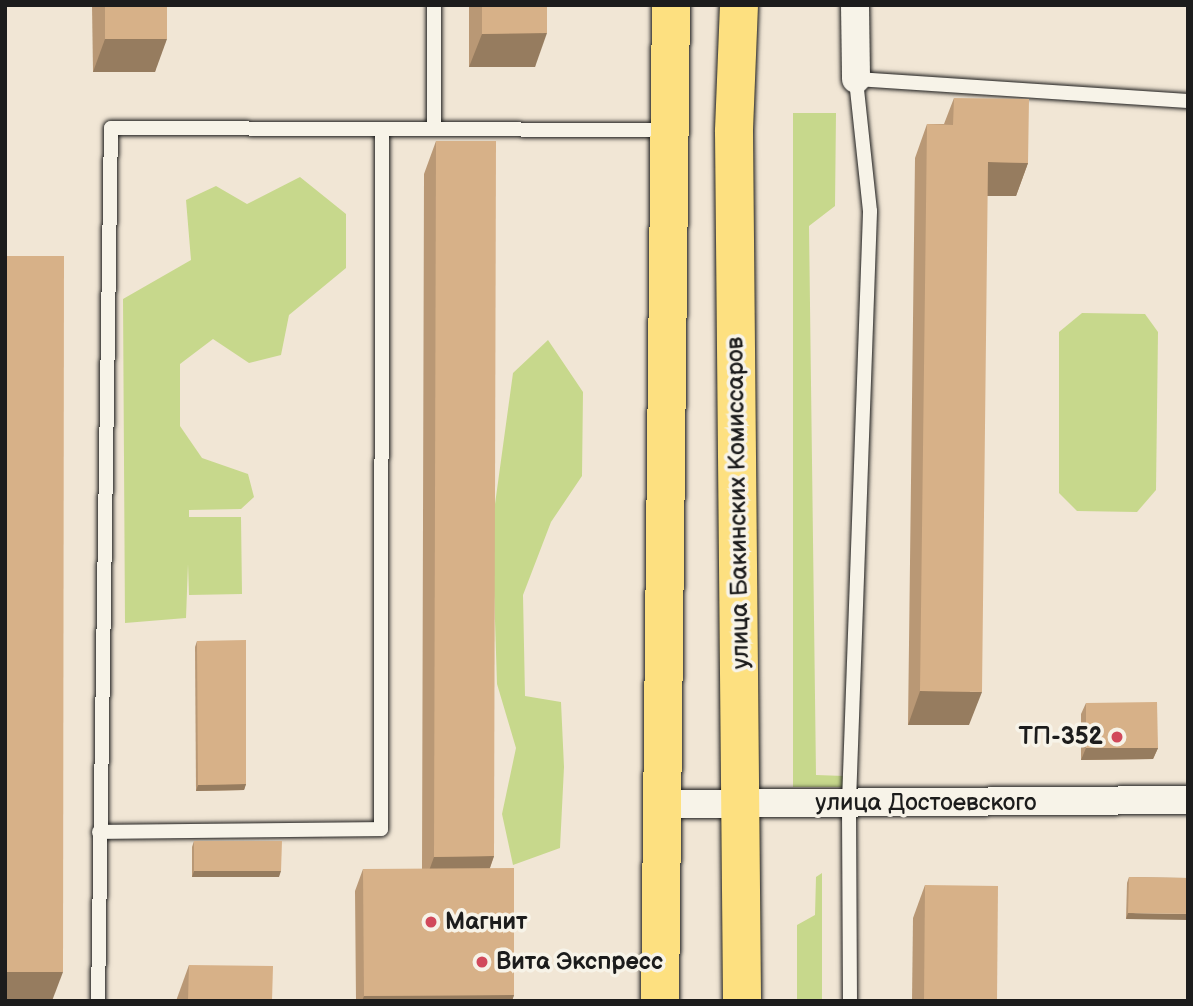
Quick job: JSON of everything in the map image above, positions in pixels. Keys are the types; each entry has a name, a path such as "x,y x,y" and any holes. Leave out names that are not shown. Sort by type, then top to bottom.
{"main road":[{"path":"660,1001 664,804 667,130 671,5"},
{"name":"улица Бакинских Комиссаров","path":"739,5 734,145 742,1001"}],"street":[{"path":"855,5 856,79"},
{"name":"улица Достоевского","path":"664,804 1188,800"}],"lane":[{"path":"434,5 434,129"},
{"path":"850,1001 849,802 870,211 856,79 1188,101"},
{"path":"98,1001 99,832 113,238 111,128 667,130"},
{"path":"99,832 381,829 382,130"}],"green space":[{"path":"793,113 836,113 835,206 809,226 816,775 844,776 844,787 793,787"},
{"path":"300,177 346,214 346,268 289,315 281,355 249,363 213,339 180,364 180,426 202,458 248,474 254,497 241,509 189,510 189,517 241,517 242,594 189,595 188,564 186,618 125,623 123,299 191,260 186,200 216,186 247,204"},
{"path":"1082,313 1145,314 1158,332 1156,490 1137,512 1077,511 1059,493 1059,332"},
{"path":"548,340 583,392 582,476 551,522 523,595 525,696 561,702 564,767 560,848 513,865 502,814 516,748 497,684 492,526 513,373"},
{"path":"822,873 822,1001 797,1001 797,925 815,915 816,877"}],"building":[{"path":"105,5 167,5 167,39 105,39"},
{"path":"482,5 547,5 547,33 482,34"},
{"path":"954,98 1029,99 1028,163 988,162 982,692 920,691 927,124 953,125"},
{"path":"436,141 496,141 494,856 434,857"},
{"path":"5,256 64,256 63,972 5,972"},
{"path":"246,640 246,784 198,785 197,641"},
{"name":"ТП-352","path":"1157,702 1158,748 1086,748 1086,703"},
{"path":"194,841 282,841 281,871 194,871"},
{"name":"Магнит","path":"514,868 514,995 364,996 363,869"},
{"path":"1129,877 1188,878 1188,914 1128,913"},
{"path":"925,885 998,886 997,1001 924,1001"},
{"path":"189,965 273,966 272,1001 188,1001"}],"place":[{"name":"ТП-352","path":"1117,737"},
{"name":"Магнит","path":"431,922"},
{"name":"Вита Экспресс","path":"482,962"}]}
